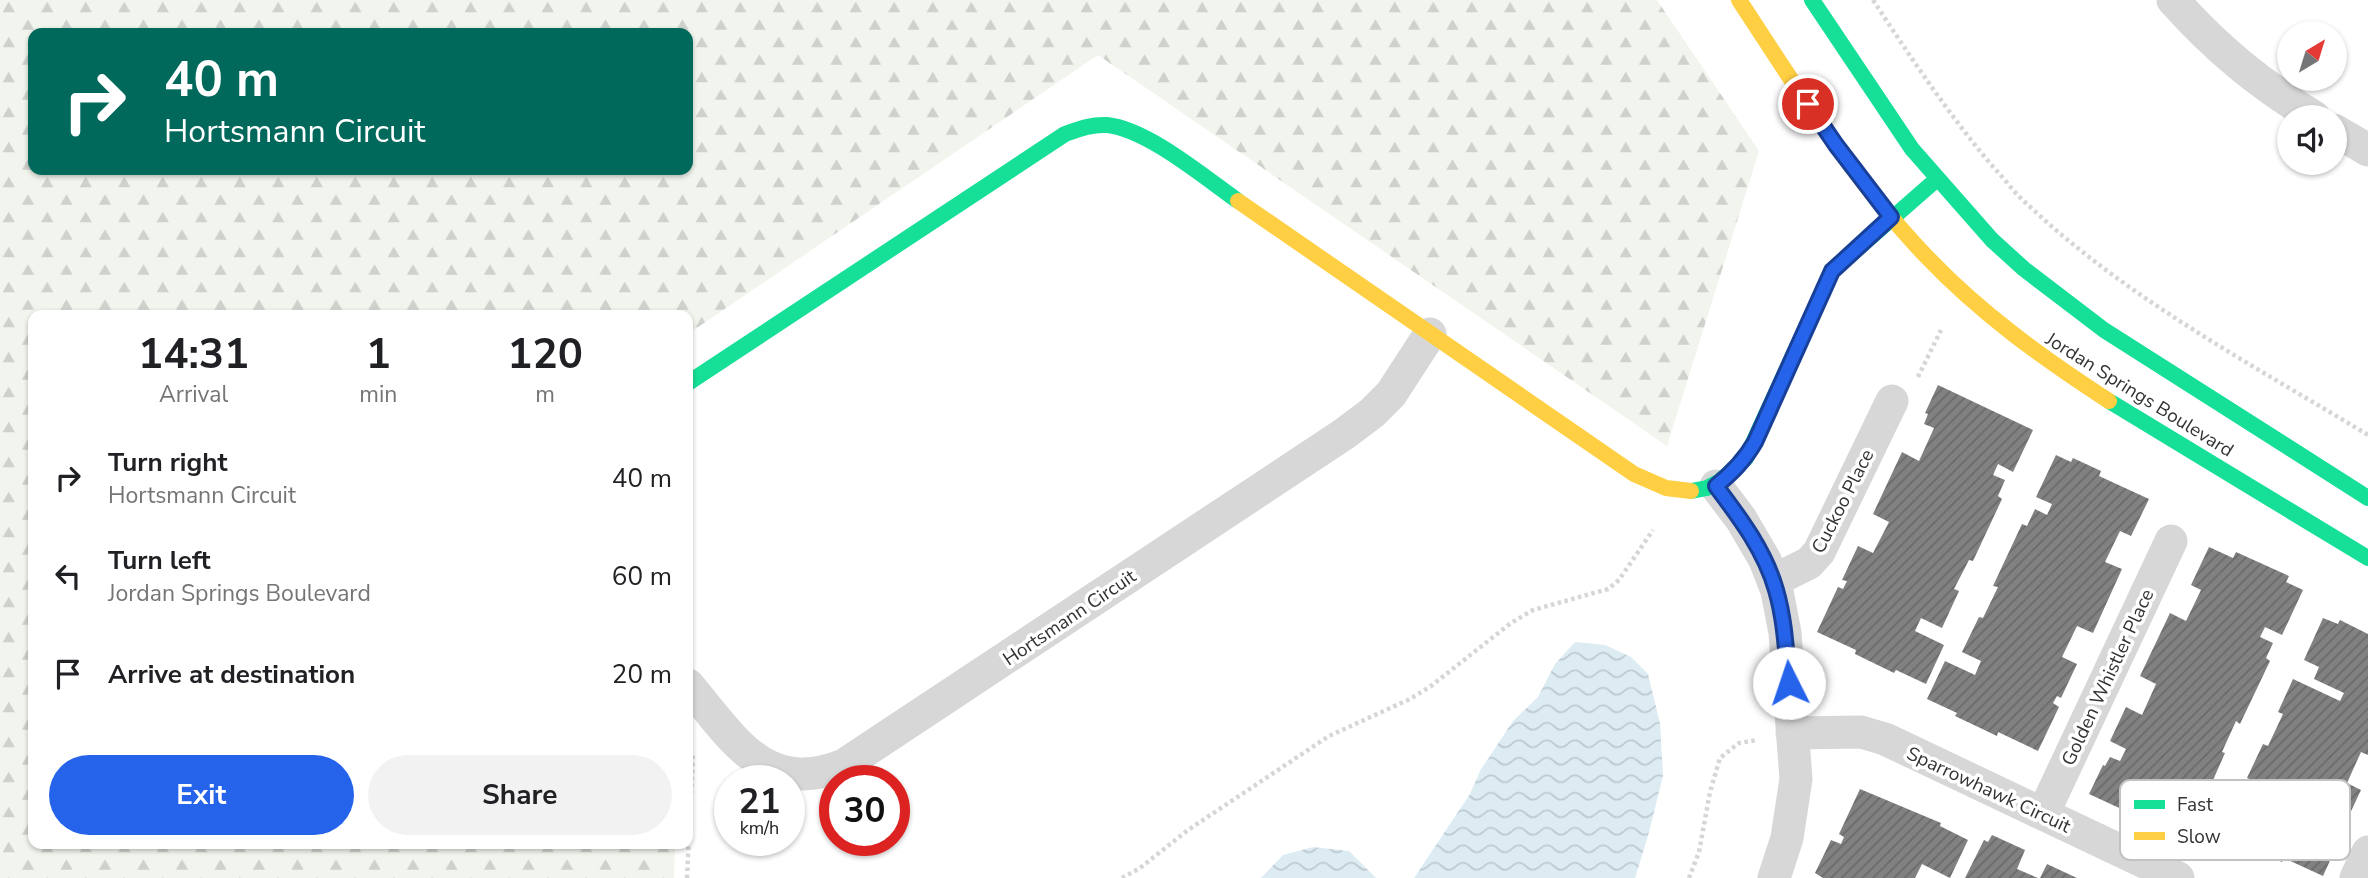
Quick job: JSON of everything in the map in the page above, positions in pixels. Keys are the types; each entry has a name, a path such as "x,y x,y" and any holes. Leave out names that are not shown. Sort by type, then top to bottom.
{"street":[{"name":"Jordan Springs Boulevard","path":"1739,0 1836,145 1891,217 1967,296 2048,363 2109,403 2368,558"},
{"name":"Jordan Springs Boulevard","path":"1812,0 1912,149 2000,247 2056,295 2104,330 2368,498"},
{"path":"2173,0 2218,48 2251,76 2296,105"},
{"path":"693,380 1065,135 1090,125 1105,123 1127,129 1151,141 1652,484 1691,492 1716,486 1740,465 1755,442 1832,271 1937,179"},
{"path":"2347,138 2368,150"},
{"name":"Hortsmann Circuit","path":"693,691 743,748 762,764 782,773 804,776 823,773 844,765 1344,434 1372,413 1391,394 1430,334"},
{"name":"Cuckoo Place","path":"1773,581 1808,563 1819,552 1892,401"},
{"path":"1716,486 1741,519 1765,560 1773,581 1785,633 1796,779 1787,838 1774,878"},
{"name":"Golden Whistler Place","path":"2043,814 2171,541"},
{"name":"Sparrowhawk Circuit","path":"1792,733 1861,732 1885,739 2120,851"},
{"path":"2356,878 2368,852"},
{"name":"Sparrowhawk Circuit","path":"2140,860 2178,878"}],"path":[{"path":"1873,0 1918,69 1959,124 2024,202 2090,259 2152,303 2368,435"},
{"path":"1122,878 1328,736 1410,699 1431,686 1511,623 1533,610 1608,589 1619,580 1653,530"},
{"path":"1689,878 1699,852 1710,792 1720,758 1740,743 1792,733"},
{"path":"693,773 694,755"},
{"path":"687,878 689,849"}],"green space":[{"path":"0,0 1657,0 1759,151 1667,446 1098,55 693,331 693,310 28,310 28,849 675,849 674,878 0,878"}],"water":[{"path":"1575,642 1605,645 1631,657 1648,674 1660,723 1663,776 1635,878 1414,878 1470,794 1480,771 1513,721 1538,697 1555,664"},
{"path":"1313,847 1349,851 1376,878 1261,878 1283,855"}],"building":[{"path":"1938,385 2033,430 2013,472 1998,464 1993,475 2005,480 1998,496 2002,499 1973,561 1969,560 1954,589 1959,591 1942,628 1921,618 1915,631 1944,645 1926,684 1896,670 1894,673 1855,654 1856,650 1817,632 1838,587 1843,589 1847,581 1842,580 1858,546 1873,553 1889,522 1873,514 1902,452 1919,461 1934,428 1924,424 1928,414 1925,413"},
{"path":"2056,455 2071,462 2073,458 2101,471 2099,476 2149,499 2131,536 2120,531 2105,562 2122,569 2093,633 2077,626 2062,657 2077,664 2061,698 2057,696 2053,703 2059,707 2038,751 1998,732 1997,736 1927,699 1945,661 1975,675 1981,661 1962,652 1998,587 1993,586 2022,524 2027,526 2035,509 2047,515 2052,504 2036,497"},
{"path":"2209,547 2233,558 2236,552 2289,576 2286,582 2303,590 2282,635 2265,627 2260,637 2273,643 2266,658 2270,661 2240,724 2236,721 2213,780 2120,780 2120,808 2089,794 2103,765 2105,766 2110,757 2120,761 2126,749 2110,741 2126,707 2142,715 2156,684 2140,676 2170,613 2186,621 2201,590 2191,585"},
{"path":"2323,618 2338,624 2340,620 2368,634 2368,755 2361,752 2348,780 2247,778 2263,744 2268,746 2283,714 2278,712 2293,679 2340,701 2344,693 2314,679 2319,667 2304,660"},
{"path":"2350,784 2361,790 2350,813"},
{"path":"1860,789 1941,823 1940,826 1968,840 1950,878 1922,864 1915,878 1823,878 1815,873 1831,840 1841,844 1844,837 1839,834"},
{"path":"1992,835 2025,850 2017,869 2038,878 1965,878 1984,840 1988,842"},
{"path":"2288,860 2330,860 2323,876"},
{"path":"2047,864 2077,878 2040,878"}],"traffic: fast":[{"path":"1812,0 1912,149 1992,240 2024,269 2104,330 2368,498"},
{"path":"693,380 1065,134 1075,130 1107,125 1140,135 1175,156 1238,201"},
{"path":"1691,491 1707,488 1720,481 1746,458 1832,271 1937,179"},
{"path":"2109,401 2368,558"}],"traffic: slow":[{"path":"1739,0 1804,100 1899,227 1968,297 2013,334 2109,401"},
{"path":"1238,201 1634,474 1666,488 1691,491"}],"route":[{"path":"1789,683 1785,633 1773,581 1765,560 1741,519 1716,486 1746,458 1755,442 1832,271 1891,217 1808,104"}]}
